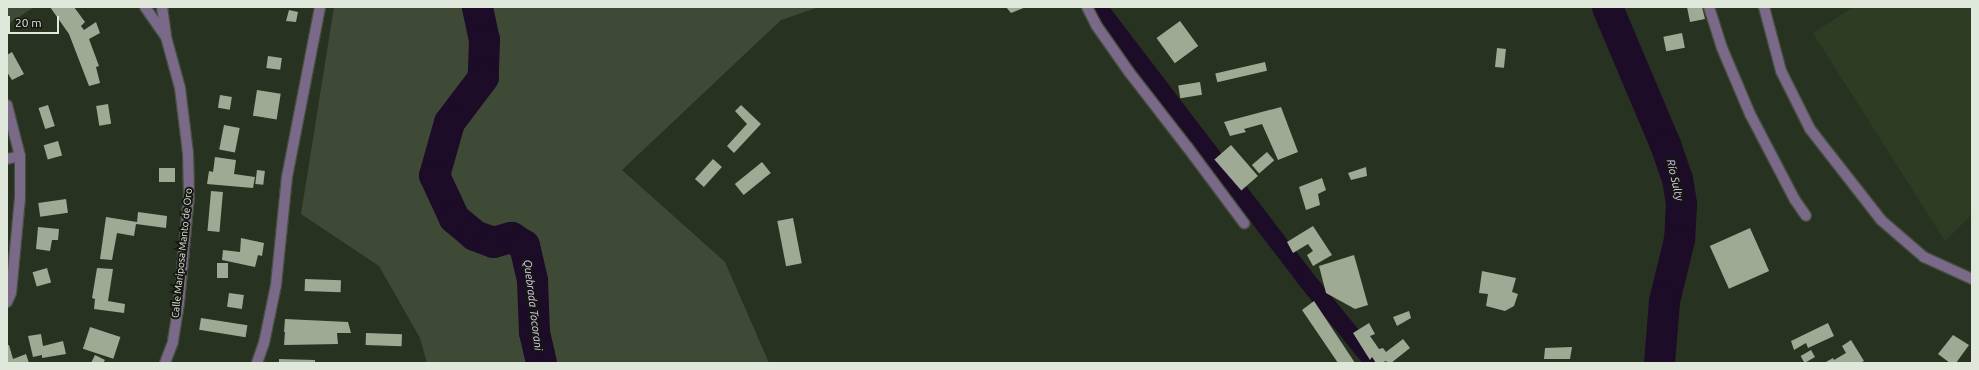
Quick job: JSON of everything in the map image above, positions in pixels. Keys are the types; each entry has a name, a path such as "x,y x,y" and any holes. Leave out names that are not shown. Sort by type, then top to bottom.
{"street":[{"name":"Calle Mariposa Manto de Oro","path":"145,7 166,37 180,88 188,153 190,194 179,303 173,342 165,363"},
{"path":"162,7 166,37"},
{"path":"257,363 264,343 276,285 287,177 320,7"},
{"path":"1087,7 1096,25 1129,72 1244,223"},
{"path":"1709,7 1722,48 1750,114 1795,200 1806,216"},
{"path":"1764,7 1781,72 1815,135 1880,220 1924,257 1972,279"},
{"path":"7,105 20,156 18,214 11,293 7,302"},
{"path":"7,159 20,156"}],"shaded area":[{"path":"7,7 34,7 7,25"},
{"path":"334,7 819,7 781,20 622,170 725,262 769,363 427,363 420,338 379,266 301,214"},
{"path":"1853,7 1972,7 1972,214 1945,241 1813,33"}],"building":[{"path":"50,7 74,7 85,22 81,26 84,30 96,22 100,33 89,39 99,66 96,67 100,83 89,86 69,34"},
{"path":"1006,7 1026,7 1011,13"},
{"path":"1687,7 1702,7 1705,19 1690,22"},
{"path":"289,10 298,12 296,22 286,21"},
{"path":"1180,21 1198,46 1175,63 1157,38"},
{"path":"1682,33 1685,48 1666,51 1663,37"},
{"path":"1497,48 1506,49 1504,68 1495,67"},
{"path":"12,52 24,74 12,80 7,72 7,55"},
{"path":"268,56 282,58 280,70 266,68"},
{"path":"1265,62 1267,71 1217,82 1215,73"},
{"path":"1200,82 1202,95 1180,98 1178,85"},
{"path":"257,90 281,94 277,119 253,116"},
{"path":"220,95 232,97 230,110 218,108"},
{"path":"108,104 111,124 99,126 96,106"},
{"path":"48,105 55,126 45,129 38,108"},
{"path":"741,105 761,124 734,153 727,146 747,124 735,111"},
{"path":"1281,107 1298,152 1278,160 1262,124 1244,129 1246,132 1230,136 1224,122"},
{"path":"224,125 240,128 235,153 219,150"},
{"path":"58,141 62,155 48,160 44,145"},
{"path":"1231,145 1258,176 1241,190 1214,159"},
{"path":"1267,152 1274,160 1259,173 1252,165"},
{"path":"215,157 236,160 234,174 255,177 253,188 207,184 209,171 213,172"},
{"path":"713,159 722,167 704,187 695,179"},
{"path":"762,162 771,173 744,195 735,184"},
{"path":"1366,167 1367,176 1351,180 1348,173"},
{"path":"159,168 175,168 175,182 159,182"},
{"path":"257,170 265,171 263,185 255,184"},
{"path":"1322,178 1326,190 1318,194 1320,205 1306,210 1299,187"},
{"path":"211,191 223,192 219,232 208,231"},
{"path":"66,199 68,213 40,217 38,203"},
{"path":"138,212 167,216 166,228 136,224 134,236 117,233 112,260 100,259 106,217 137,222"},
{"path":"793,218 802,263 786,266 777,221"},
{"path":"1313,226 1332,255 1313,266 1307,255 1313,251 1308,244 1293,253 1287,242"},
{"path":"38,227 59,229 58,240 52,240 50,251 36,249"},
{"path":"1750,228 1769,271 1729,289 1710,246"},
{"path":"241,238 264,243 262,256 258,255 255,267 222,260 223,250 240,252"},
{"path":"1354,255 1368,305 1355,309 1326,293 1319,266"},
{"path":"217,263 228,263 228,278 217,278"},
{"path":"47,268 51,282 37,287 33,272"},
{"path":"97,268 113,269 108,301 125,304 124,313 94,309 95,299 92,298"},
{"path":"1482,271 1516,278 1512,292 1518,294 1514,306 1505,311 1486,306 1488,294 1479,293"},
{"path":"305,279 341,280 341,292 305,291"},
{"path":"229,293 244,295 242,309 227,307"},
{"path":"1314,301 1355,363 1338,363 1302,310"},
{"path":"1409,311 1411,318 1397,326 1393,317"},
{"path":"201,318 247,325 246,337 199,330"},
{"path":"285,319 348,322 351,333 337,333 338,344 284,345"},
{"path":"1369,323 1375,334 1370,336 1379,349 1383,348 1386,352 1403,339 1410,348 1391,363 1385,361 1383,363 1376,363 1372,357 1370,360 1353,333"},
{"path":"1828,323 1834,336 1808,348 1806,343 1794,350 1791,341"},
{"path":"90,327 120,337 113,359 83,349"},
{"path":"366,333 402,334 402,346 366,345"},
{"path":"41,334 43,346 63,341 66,354 42,358 42,355 33,357 28,336"},
{"path":"1953,335 1969,345 1956,363 1950,363 1938,354"},
{"path":"1851,340 1864,361 1860,363 1824,363 1833,358 1834,360 1846,353 1842,346"},
{"path":"7,345 9,345 13,359 26,354 29,363 7,363"},
{"path":"1572,347 1570,359 1544,359 1545,348"},
{"path":"1811,350 1815,357 1805,363 1801,356"},
{"path":"95,355 105,360 103,363 91,363"},
{"path":"279,359 315,360 315,363 279,363"}],"waterway":[{"name":"Quebrada Tocorani","path":"477,7 484,39 483,77 449,122 434,175 454,218 474,235 493,242 511,237 524,245 532,280 534,332 541,363"},
{"path":"1098,7 1305,278 1374,363"},
{"name":"Río Sulty","path":"1607,7 1665,144 1677,178 1681,204 1679,239 1664,301 1659,363"}]}
